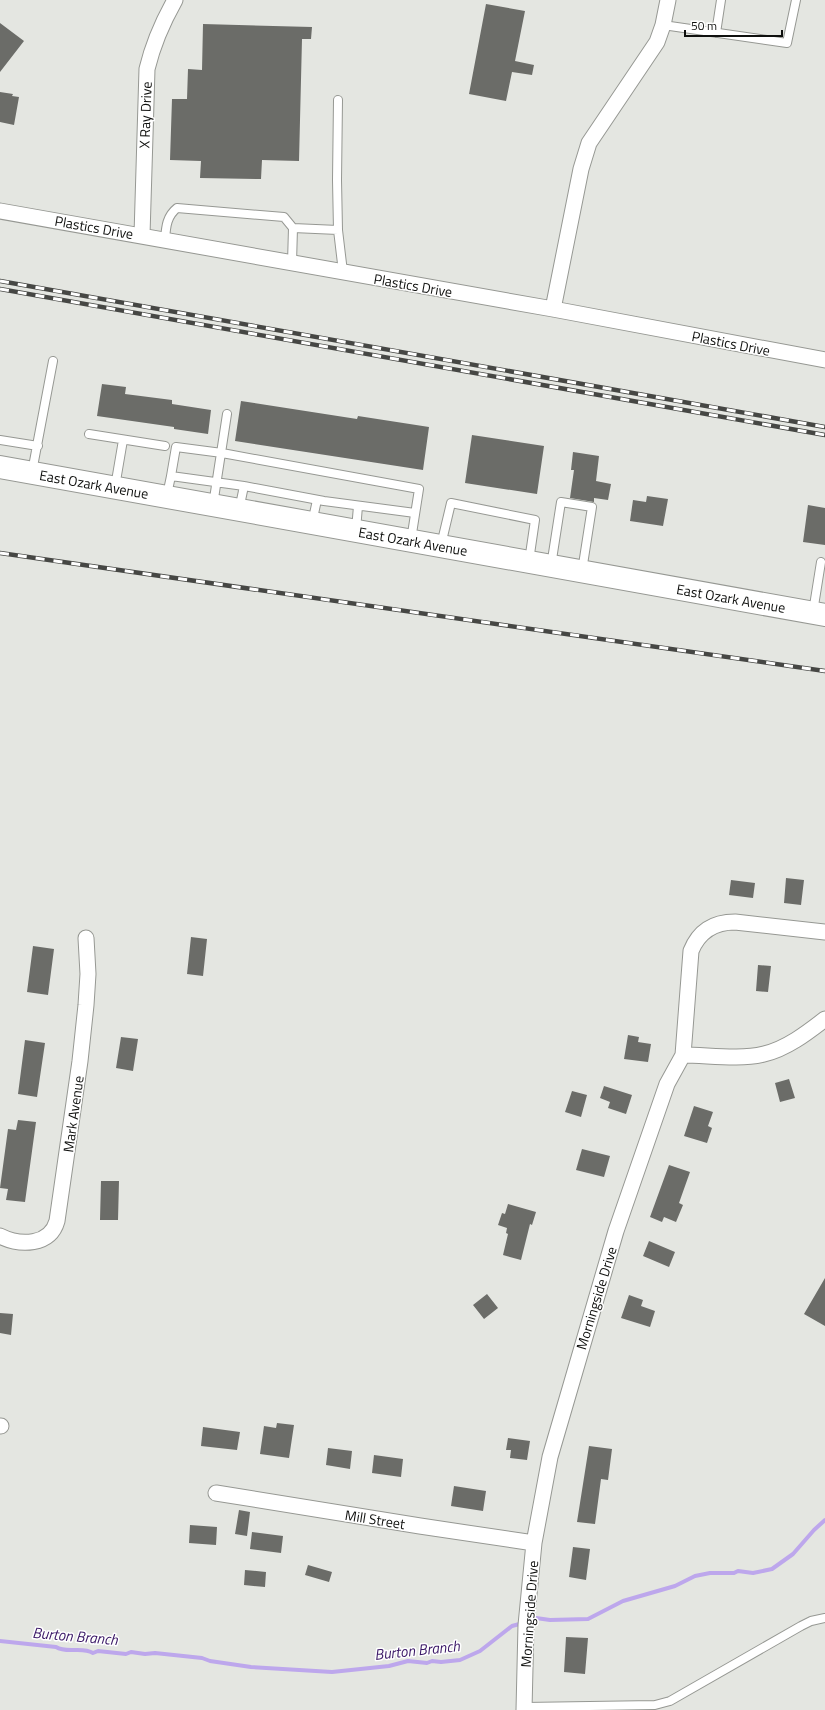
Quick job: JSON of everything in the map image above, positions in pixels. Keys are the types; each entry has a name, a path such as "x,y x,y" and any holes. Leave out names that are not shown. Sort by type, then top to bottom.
{"main road":[{"name":"East Ozark Avenue","path":"0,468 819,614"}],"street":[{"name":"X Ray Drive","path":"142,235 147,69 153,46 174,0"},
{"path":"553,309 581,169 589,143 657,42 663,25 668,0"},
{"name":"Plastics Drive","path":"0,211 553,309 825,360"},
{"name":"Morningside Drive","path":"524,1708 526,1625 534,1543 550,1457 601,1280 657,1111 667,1084 683,1055 691,951 694,942 703,932 713,925 724,922 825,932"},
{"name":"Mark Avenue","path":"0,1236 8,1240 20,1242 37,1241 46,1238 53,1231 57,1221 80,1061 88,974 86,938"},
{"path":"683,1055 751,1056 764,1054 778,1049 799,1038 825,1019"},
{"name":"Mill Street","path":"216,1492 420,1526 534,1543"}],"lane":[{"path":"716,33 721,0"},
{"path":"663,25 787,43 796,0"},
{"path":"338,100 338,230 343,272"},
{"path":"165,240 166,225 170,213 177,208 284,217 293,228 292,263"},
{"path":"293,228 338,230"},
{"path":"32,473 53,361"},
{"path":"213,506 227,414"},
{"path":"89,434 164,446"},
{"path":"0,440 38,446"},
{"path":"115,488 123,440"},
{"path":"166,497 176,447 222,453 419,489 410,541"},
{"path":"201,460 202,451"},
{"path":"171,476 198,477 317,500 415,514"},
{"path":"239,510 244,486"},
{"path":"312,523 317,500"},
{"path":"551,566 561,502 592,507 582,571"},
{"path":"441,546 451,503 535,520 529,562"},
{"path":"356,531 358,506"},
{"path":"819,614 821,562"},
{"path":"524,1708 656,1705 670,1701 794,1629 811,1621 825,1618"}],"building":[{"path":"486,4 525,11 515,61 534,65 532,75 512,72 506,101 469,94"},
{"path":"0,23 24,41 0,72"},
{"path":"203,24 312,27 311,39 302,39 299,161 262,160 261,179 200,178 201,161 170,160 172,99 187,99 188,69 202,70"},
{"path":"0,92 13,94 12,96 19,97 14,125 0,122"},
{"path":"102,384 126,387 125,394 172,400 172,404 211,410 208,434 174,429 174,427 97,416"},
{"path":"241,401 357,419 358,416 429,427 423,470 235,441"},
{"path":"472,435 544,446 537,494 465,483"},
{"path":"573,452 599,456 596,481 611,484 608,500 594,498 594,502 570,498 574,470 571,470"},
{"path":"647,496 668,499 663,526 630,521 633,500 646,502"},
{"path":"808,505 825,508 825,545 803,542"},
{"path":"786,878 804,880 801,905 784,903"},
{"path":"731,880 755,883 753,898 729,895"},
{"path":"191,937 207,939 203,976 187,974"},
{"path":"33,946 54,949 48,995 27,992"},
{"path":"758,965 771,966 768,992 756,991"},
{"path":"628,1035 639,1037 638,1042 651,1044 648,1062 624,1059"},
{"path":"121,1037 138,1039 133,1071 116,1068"},
{"path":"25,1040 45,1043 37,1097 18,1094"},
{"path":"789,1079 795,1098 780,1102 775,1083"},
{"path":"604,1086 632,1095 626,1114 608,1108 610,1102 600,1098"},
{"path":"572,1091 587,1095 581,1117 565,1112"},
{"path":"694,1106 713,1112 708,1126 712,1128 707,1143 684,1136"},
{"path":"18,1120 36,1122 25,1202 6,1200 8,1189 0,1188 8,1129 16,1130"},
{"path":"582,1149 610,1156 604,1177 576,1170"},
{"path":"669,1165 690,1172 679,1203 683,1205 676,1222 664,1217 662,1222 650,1217"},
{"path":"101,1181 119,1181 118,1220 100,1220"},
{"path":"508,1204 536,1212 532,1225 530,1224 521,1260 503,1255 508,1234 506,1233 507,1228 498,1225 502,1213 505,1214"},
{"path":"649,1241 675,1252 669,1267 643,1256"},
{"path":"825,1278 825,1326 804,1314"},
{"path":"487,1294 498,1308 484,1319 473,1305"},
{"path":"629,1295 643,1300 641,1306 655,1311 650,1327 621,1318"},
{"path":"0,1313 13,1314 11,1335 0,1333"},
{"path":"277,1423 294,1425 289,1458 260,1454 264,1426 276,1428"},
{"path":"203,1427 240,1432 237,1450 201,1446"},
{"path":"508,1438 530,1441 527,1460 510,1458 511,1450 506,1450"},
{"path":"589,1446 612,1449 608,1480 601,1479 595,1524 577,1522"},
{"path":"328,1448 352,1451 350,1469 326,1465"},
{"path":"374,1455 403,1459 401,1477 372,1473"},
{"path":"454,1486 486,1491 483,1511 451,1506"},
{"path":"239,1510 250,1512 247,1536 235,1534"},
{"path":"190,1525 217,1527 216,1545 189,1543"},
{"path":"252,1532 283,1536 281,1553 250,1549"},
{"path":"573,1547 590,1549 586,1580 569,1577"},
{"path":"308,1565 332,1572 329,1582 305,1575"},
{"path":"245,1570 266,1572 265,1587 244,1585"},
{"path":"566,1637 588,1638 585,1674 564,1672"}],"waterway":[{"name":"Burton Branch","path":"529,1620 536,1618 550,1620 588,1619 623,1601 675,1586 695,1576 710,1573 734,1573 738,1571 753,1573 772,1569 793,1554 825,1520"},
{"name":"Burton Branch","path":"0,1641 56,1647 65,1650 84,1650 93,1653 98,1651 126,1654 131,1652 145,1654 155,1653 202,1658 210,1661 251,1667 332,1672 389,1666 408,1661 427,1663 432,1661 441,1662 460,1660 480,1651 512,1626 523,1623"}],"railway":[{"path":"0,281 825,427"},
{"path":"0,289 825,435"},
{"path":"0,553 825,671"}]}
